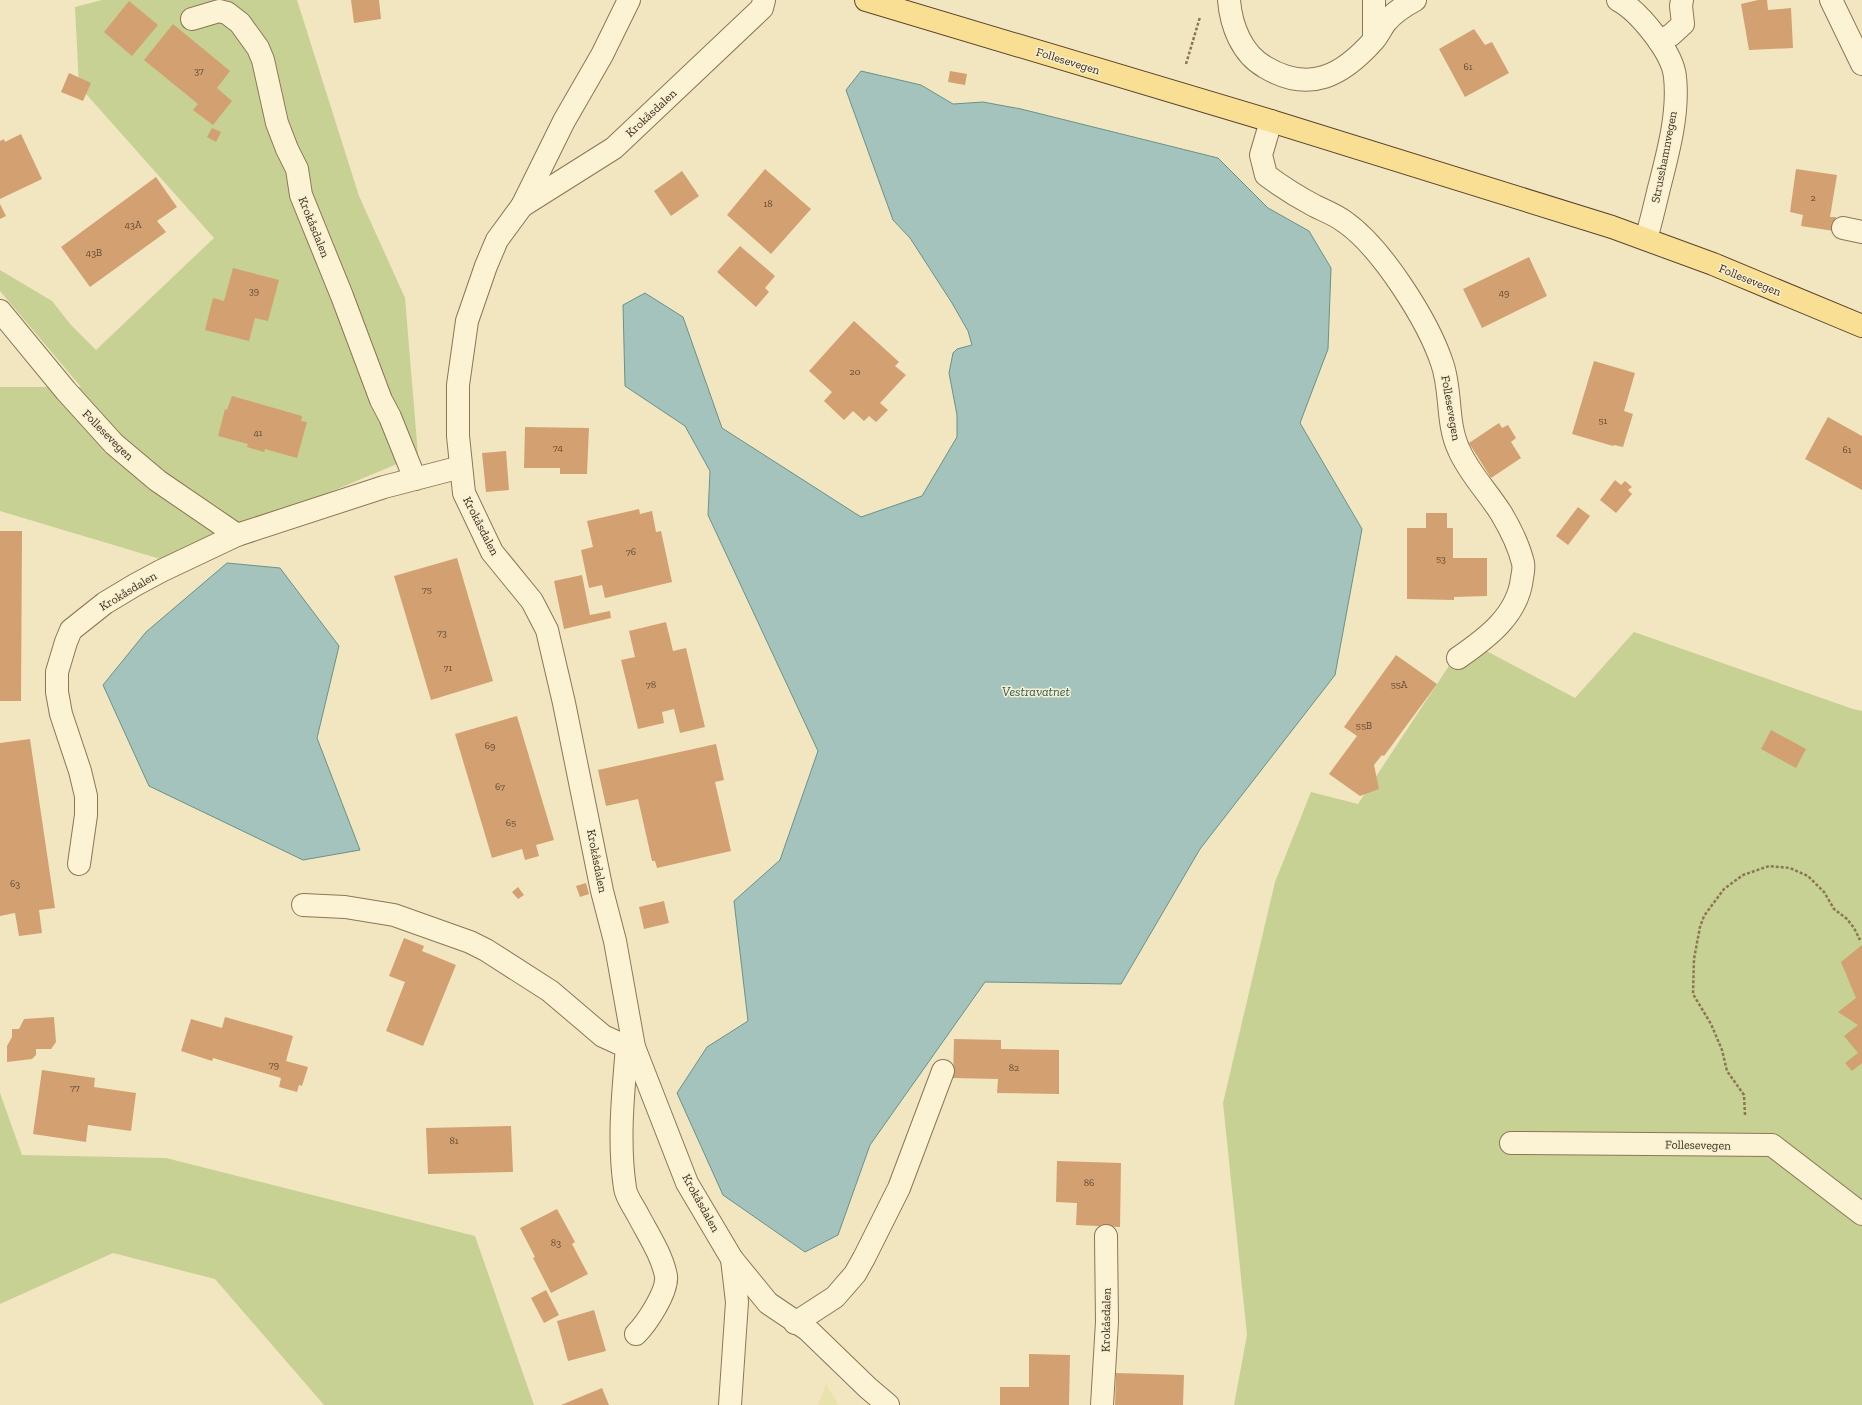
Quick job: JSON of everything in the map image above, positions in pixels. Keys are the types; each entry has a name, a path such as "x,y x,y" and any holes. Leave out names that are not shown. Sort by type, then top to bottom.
{"main road":[{"name":"Follesevegen","path":"866,0 1271,121 1646,239 1712,264 1862,326"}],"street":[{"name":"Krokåsdalen","path":"630,0 602,55 564,121 522,206 497,240 486,266 467,321 458,385 461,467 464,493 492,552 532,602 546,630 564,703 602,891 615,941 631,1047 687,1183 732,1259 768,1303 795,1323 808,1330 868,1388 888,1405"},
{"name":"Krokåsdalen","path":"522,206 614,148 762,8 764,0"},
{"path":"1229,0 1235,28 1241,44 1251,57 1260,65 1286,77 1307,81 1319,79 1341,70 1374,39 1400,8 1415,0"},
{"path":"1374,0 1374,39"},
{"name":"Strusshamnvegen","path":"1618,0 1625,4 1647,25 1659,41 1675,75 1675,102 1665,163 1646,239"},
{"path":"1659,41 1672,35 1683,24 1680,6 1682,0"},
{"path":"1831,0 1862,64"},
{"name":"Krokåsdalen","path":"192,19 219,11 227,13 240,23 258,48 263,60 277,123 297,169 301,195 342,296 381,400 390,417 415,479"},
{"name":"Follesevegen","path":"1271,121 1261,155 1266,175 1301,198 1345,221 1380,257 1408,296 1442,363 1448,387 1452,427 1458,449 1482,489 1500,512 1513,536 1524,564 1521,587 1516,603 1503,622 1479,643 1458,658"},
{"name":"Follesevegen","path":"0,311 66,391 114,444 158,481 237,535"},
{"name":"Krokåsdalen","path":"79,864 86,815 86,796 80,771 61,714 56,692 57,672 71,630 105,603 135,585 237,535 384,487 461,467"},
{"path":"303,905 345,907 394,915 470,942 486,950 550,991 603,1036 631,1047"},
{"name":"Krokåsdalen","path":"631,1047 622,1103 622,1157 625,1190 660,1257 666,1278 659,1302 646,1324 636,1334"},
{"path":"795,1323 835,1297 855,1274 899,1188 943,1071"},
{"name":"Follesevegen","path":"1511,1143 1772,1145 1862,1214"},
{"name":"Krokåsdalen","path":"1102,1405 1107,1322 1106,1236"},
{"name":"Krokåsdalen","path":"730,1405 737,1302 732,1259"}],"path":[{"path":"1185,64 1201,14"},
{"path":"1746,1145 1744,1095 1727,1071 1722,1050 1711,1024 1693,994 1694,959 1700,927 1704,916 1724,889 1743,875 1769,866 1790,868 1808,876 1824,892 1834,909 1847,918 1860,940"}],"shaded area":[{"path":"826,1384 839,1405 818,1405"}],"green space":[{"path":"102,0 297,0 359,196 405,298 418,455 167,561 0,511 0,387 81,387 0,291 0,270 52,301 71,325 96,350 214,238 79,86 75,7"},
{"path":"1634,632 1862,711 1862,1405 1234,1405 1247,1335 1223,1103 1275,882 1311,792 1358,804 1466,640 1575,698"},
{"path":"0,1093 22,1155 166,1158 475,1236 534,1405 324,1405 215,1279 113,1253 0,1304"}],"water":[{"name":"Vestravatnet","path":"861,71 921,85 953,104 983,102 1021,109 1218,158 1268,208 1309,231 1331,268 1328,349 1300,423 1362,529 1335,675 1200,849 1121,984 985,982 870,1145 838,1235 805,1252 723,1195 677,1093 707,1047 748,1021 734,901 780,860 818,751 708,515 710,471 685,426 625,386 623,305 645,293 683,317 722,428 861,517 922,496 957,437 957,415 949,373 953,353 957,349 972,345 968,331 952,303 910,238 893,220 846,90"},
{"path":"227,563 280,568 339,646 317,738 360,850 303,860 149,786 103,685 146,632"}],"building":[{"path":"351,0 379,0 381,19 354,23"},
{"path":"1758,0 1767,0 1768,10 1791,8 1793,48 1749,50 1741,4"},
{"path":"129,1 158,25 132,56 104,32"},
{"path":"173,24 230,71 217,88 232,101 213,125 193,110 198,104 144,60"},
{"path":"1474,29 1485,45 1492,42 1509,73 1465,97 1439,49"},
{"path":"950,71 967,74 965,85 948,82"},
{"path":"69,73 91,83 83,101 61,92"},
{"path":"212,128 221,132 216,142 207,137"},
{"path":"21,134 42,179 0,199 0,141 4,139 5,142"},
{"path":"765,169 811,209 771,254 727,215"},
{"path":"1796,169 1837,175 1830,217 1836,217 1834,231 1801,226 1803,215 1790,212"},
{"path":"682,171 699,196 671,216 654,191"},
{"path":"156,177 177,207 157,221 166,232 90,287 61,247"},
{"path":"0,204 6,216 0,219"},
{"path":"740,246 775,276 765,288 769,292 756,307 717,272"},
{"path":"1529,257 1547,296 1482,328 1463,289"},
{"path":"233,268 279,280 268,321 255,318 249,341 205,330 213,298 224,301"},
{"path":"854,321 899,362 895,366 906,375 880,403 888,410 876,422 869,416 864,421 853,411 844,420 824,401 832,392 809,371"},
{"path":"1594,361 1635,373 1624,411 1633,414 1623,447 1613,446 1572,434"},
{"path":"232,396 302,416 301,421 307,422 297,458 265,449 264,452 247,447 248,444 218,436 225,409 227,410"},
{"path":"1828,417 1862,436 1862,490 1805,459"},
{"path":"1499,423 1502,428 1508,425 1516,438 1511,442 1521,458 1491,478 1469,443"},
{"path":"525,427 589,428 587,474 560,474 560,468 524,468"},
{"path":"506,451 509,490 486,492 482,453"},
{"path":"1615,480 1621,485 1625,481 1632,487 1628,490 1632,494 1616,513 1600,500"},
{"path":"1578,507 1590,516 1568,545 1556,536"},
{"path":"639,509 640,514 652,511 656,532 661,531 672,582 605,598 602,585 589,588 581,550 593,547 587,521"},
{"path":"1426,513 1447,513 1447,528 1453,528 1453,558 1487,558 1487,596 1454,597 1454,600 1407,599 1407,528 1426,528"},
{"path":"0,531 22,531 21,701 0,701"},
{"path":"457,558 493,681 431,700 394,576"},
{"path":"582,575 590,615 610,611 611,618 564,629 554,581"},
{"path":"666,622 673,651 686,648 705,727 680,733 674,709 662,712 664,723 638,729 621,660 635,657 629,631"},
{"path":"1396,655 1437,684 1384,756 1382,755 1374,765 1379,789 1360,796 1329,774 1357,736 1344,727"},
{"path":"517,716 554,840 536,845 539,856 525,860 522,849 492,858 455,734"},
{"path":"1771,730 1806,749 1796,768 1761,749"},
{"path":"30,739 55,908 39,910 42,933 19,936 15,913 0,916 0,743"},
{"path":"716,744 724,780 715,782 731,851 657,868 655,861 652,861 638,799 606,806 598,770"},
{"path":"586,883 589,894 580,897 576,886"},
{"path":"518,887 524,895 518,899 512,892"},
{"path":"664,901 669,923 644,929 639,907"},
{"path":"404,938 424,946 422,951 456,965 423,1046 386,1031 405,982 389,976"},
{"path":"1862,945 1862,1063 1852,1071 1845,1063 1858,1053 1844,1036 1858,1025 1838,1012 1856,998 1841,962"},
{"path":"54,1017 56,1042 51,1049 36,1049 36,1055 32,1059 7,1062 7,1046 12,1037 12,1029 19,1029 24,1019"},
{"path":"225,1017 293,1036 286,1061 308,1067 302,1086 299,1085 297,1092 279,1087 281,1078 213,1058 212,1061 181,1051 191,1019 222,1028"},
{"path":"954,1039 1001,1040 1001,1049 1059,1050 1059,1094 997,1093 998,1079 953,1078"},
{"path":"42,1070 95,1078 94,1087 136,1093 131,1131 88,1125 86,1142 33,1134"},
{"path":"511,1126 513,1172 428,1174 426,1128"},
{"path":"1057,1161 1121,1163 1120,1227 1076,1225 1077,1203 1056,1202"},
{"path":"557,1209 575,1242 572,1244 588,1274 551,1293 520,1228"},
{"path":"546,1290 559,1315 544,1323 531,1298"},
{"path":"594,1310 606,1351 568,1361 557,1321"},
{"path":"1029,1354 1070,1355 1069,1405 1000,1405 1000,1387 1029,1387"},
{"path":"1116,1373 1184,1375 1183,1405 1115,1405"},
{"path":"602,1388 609,1405 561,1405"}]}
